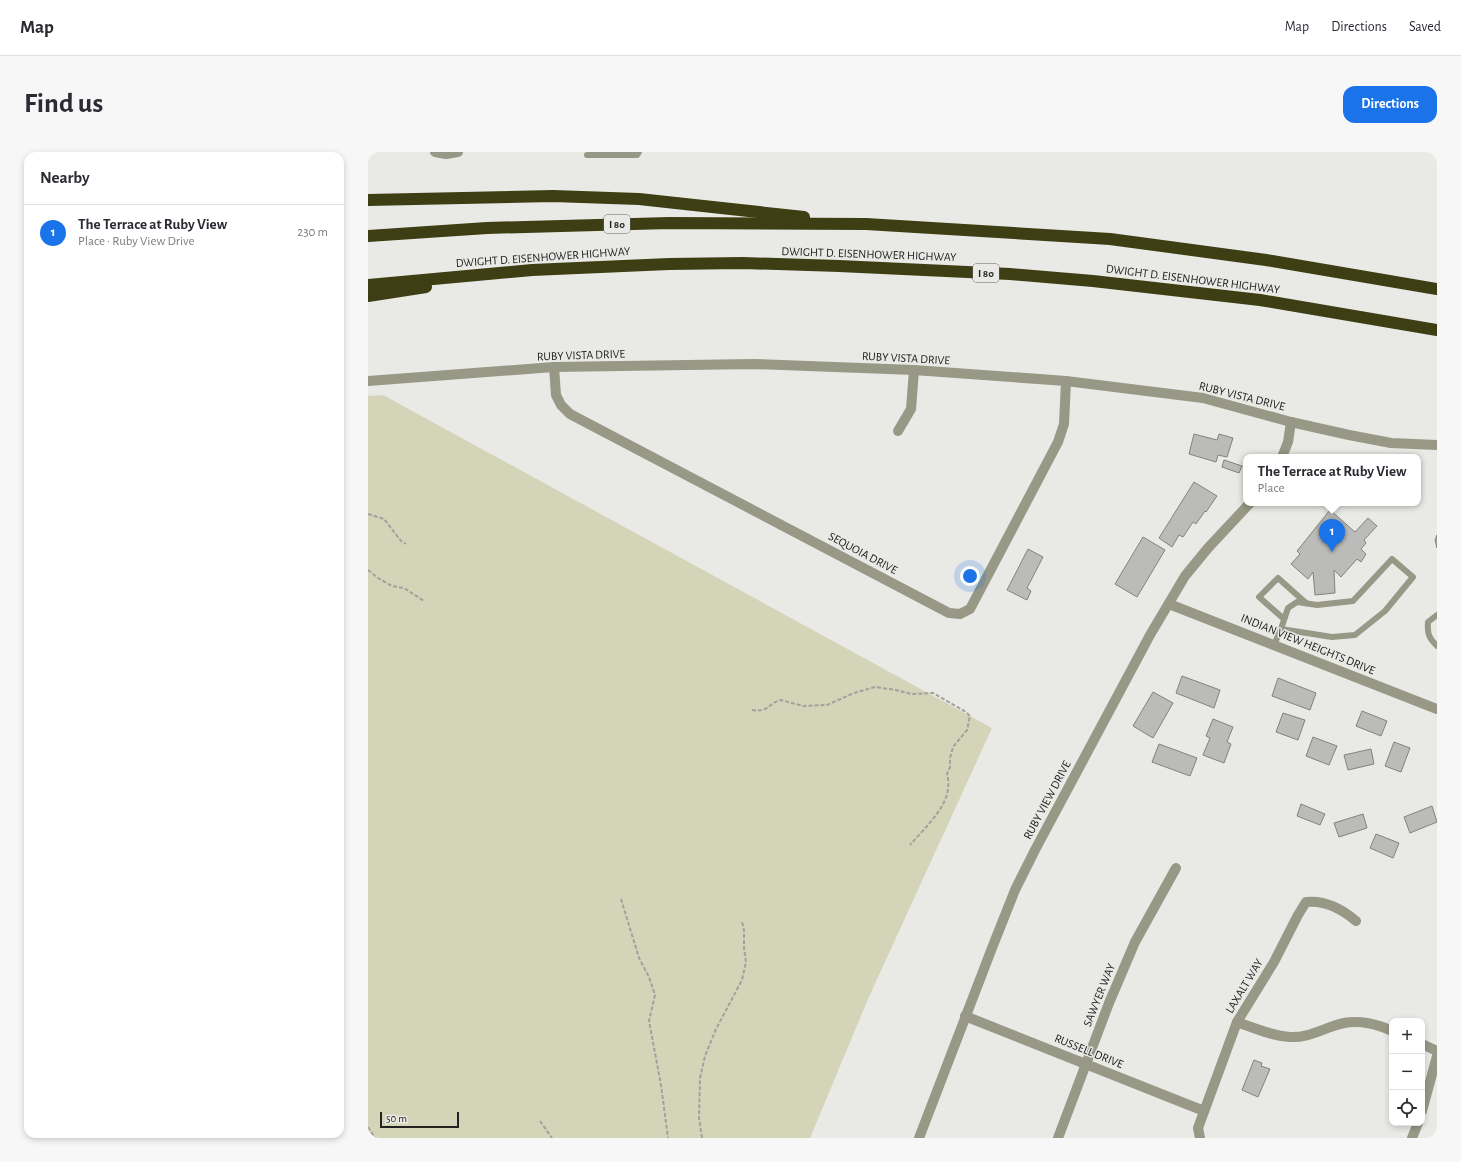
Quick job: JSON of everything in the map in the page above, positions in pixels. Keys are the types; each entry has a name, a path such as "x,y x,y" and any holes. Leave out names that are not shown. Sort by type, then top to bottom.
{"highway":[{"path":"368,200 553,196 639,199 866,224"},
{"name":"I 80","path":"368,236 487,228 669,223 866,224 1110,239 1266,260 1437,289"},
{"name":"DWIGHT D. EISENHOWER HIGHWAY","path":"368,285 532,270 669,264 743,263 1010,274 1093,281 1260,300 1437,330"},
{"path":"368,296 532,270"}],"street":[{"path":"435,152 446,154 458,152"},
{"name":"RUBY VISTA DRIVE","path":"368,381 554,367 754,364 914,370 1066,381 1203,398 1349,436 1391,443 1437,445"},
{"name":"SEQUOIA DRIVE","path":"554,367 556,395 560,405 570,414 949,613 960,614 970,609 1058,442 1064,424 1066,381"},
{"path":"898,431 911,409 914,370"},
{"path":"1283,454 1288,442 1291,422"},
{"name":"RUBY VIEW DRIVE","path":"919,1138 998,933 1034,850 1150,635 1169,604 1194,564 1247,506"},
{"name":"INDIAN VIEW HEIGHTS DRIVE","path":"1169,604 1437,710"},
{"name":"SAWYER WAY","path":"1058,1138 1109,1003 1135,942 1176,868"},
{"name":"LAXALT WAY","path":"1200,1138 1198,1128 1237,1022 1274,962 1306,902 1314,901 1334,907 1348,914 1356,921"},
{"name":"RUSSELL DRIVE","path":"965,1016 1204,1111"},
{"path":"1237,1022 1274,1036 1292,1037 1311,1035 1344,1023 1365,1023 1389,1029"},
{"path":"1425,1045 1437,1051"},
{"path":"1425,1100 1437,1056"},
{"path":"1412,1138 1417,1126"}],"lane":[{"path":"587,155 637,156 639,152"},
{"path":"1274,645 1288,608 1297,602 1317,605 1353,601 1392,559 1413,577 1385,611 1355,635 1332,637 1281,629"},
{"path":"1284,619 1259,597 1278,578 1306,603"},
{"path":"1437,615 1428,622 1427,632 1431,640 1437,646"}],"path":[{"path":"368,514 384,519 401,541 406,544"},
{"path":"368,570 392,586 404,588 424,601"},
{"path":"752,710 764,710 781,700 803,706 827,706 854,693 875,687 915,695 933,693 966,712 970,716 967,730 953,747 950,767 947,774 949,782 944,803 933,819 910,845"},
{"path":"621,899 639,958 649,977 655,995 649,1021 661,1085 668,1138"},
{"path":"702,1138 699,1118 700,1078 705,1056 716,1029 742,980 746,962 742,922"},
{"path":"540,1121 552,1138"},
{"path":"368,1127 375,1138"}],"green space":[{"path":"383,395 992,728 868,999 810,1138 368,1138 368,396"}],"building":[{"path":"1194,434 1217,440 1219,434 1233,438 1227,457 1218,455 1216,462 1189,454"},
{"path":"1224,460 1242,466 1239,473 1222,467"},
{"path":"1194,482 1217,496 1196,524 1193,522 1183,537 1179,535 1172,547 1159,538"},
{"path":"1330,510 1355,532 1368,518 1377,526 1364,540 1366,543 1361,549 1366,554 1361,562 1357,559 1341,577 1334,570 1335,593 1315,595 1313,572 1308,579 1291,564 1300,554 1297,551"},
{"path":"1437,535 1437,548 1435,540"},
{"path":"1143,537 1165,550 1137,597 1115,584"},
{"path":"1028,549 1043,557 1027,588 1031,591 1027,600 1007,590"},
{"path":"1182,676 1220,690 1214,708 1176,693"},
{"path":"1278,678 1316,693 1310,710 1272,696"},
{"path":"1153,692 1173,703 1153,738 1133,726"},
{"path":"1362,711 1387,721 1381,736 1356,726"},
{"path":"1283,713 1305,720 1298,740 1276,732"},
{"path":"1213,719 1233,727 1227,742 1231,744 1224,763 1203,755 1210,738 1206,736"},
{"path":"1313,737 1337,746 1329,765 1306,756"},
{"path":"1394,742 1410,748 1401,772 1385,766"},
{"path":"1159,744 1197,758 1190,776 1152,762"},
{"path":"1371,749 1374,764 1348,770 1344,755"},
{"path":"1301,804 1325,814 1320,825 1297,816"},
{"path":"1432,806 1437,822 1410,833 1404,817"},
{"path":"1363,814 1367,828 1339,837 1334,823"},
{"path":"1376,834 1399,843 1393,858 1370,848"},
{"path":"1254,1060 1262,1063 1261,1066 1270,1069 1258,1097 1242,1090"}],"place":[{"name":"The Terrace at Ruby View","path":"1332,552"}]}
